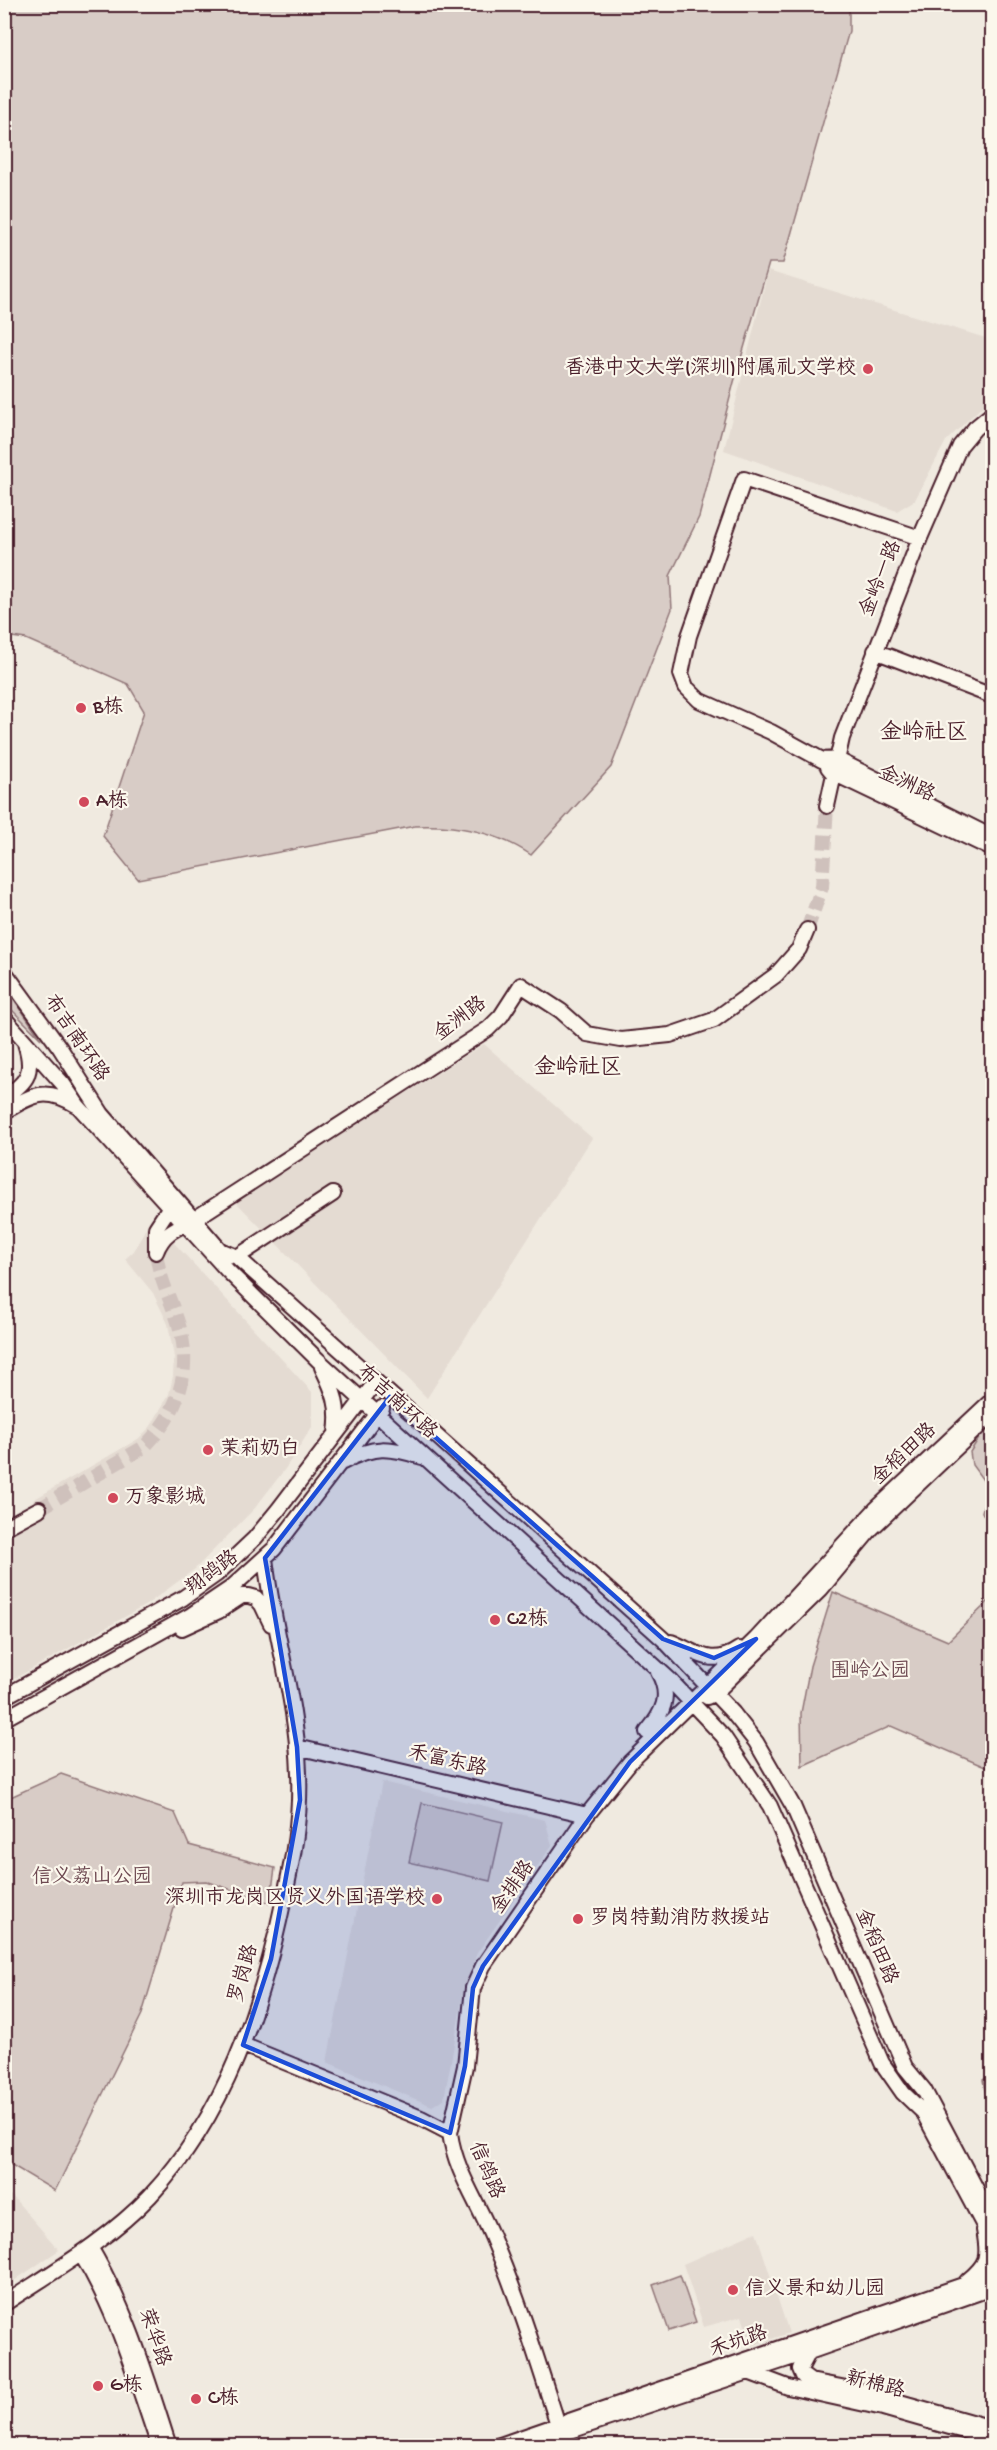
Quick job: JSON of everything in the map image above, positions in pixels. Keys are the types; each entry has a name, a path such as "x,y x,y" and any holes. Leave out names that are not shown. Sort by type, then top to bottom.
{"street":[{"name":"金岭一路","path":"832,773 829,759 960,446 975,428 993,414"},
{"name":"金洲路","path":"920,538 744,479 689,636 681,675 686,687 699,700 993,837"},
{"path":"875,651 993,696"},
{"name":"金洲路","path":"832,773 993,849"},
{"path":"827,806 832,773"},
{"name":"金洲路","path":"189,1222 488,1029 501,1017 521,985 561,1011 588,1034 621,1040 670,1035 714,1020 776,975 799,950 807,930"},
{"name":"布吉南环路","path":"4,971 60,1047 102,1114 227,1270 318,1360 654,1665 710,1719 771,1806"},
{"name":"布吉南环路","path":"4,1018 63,1084 78,1106 169,1208 189,1222 220,1250 237,1257 390,1397 663,1639 712,1689"},
{"path":"4,1097 19,1088 26,1079 29,1057 24,1041"},
{"path":"4,1112 32,1097 49,1093 61,1096 78,1106"},
{"path":"237,1257 333,1194"},
{"path":"169,1208 156,1228 156,1252 165,1235 189,1222"},
{"path":"318,1360 336,1397 338,1420 336,1433"},
{"name":"翔鸽路","path":"4,1697 192,1592 217,1574 255,1538 375,1383"},
{"name":"翔鸽路","path":"4,1719 212,1602 265,1558 390,1397"},
{"name":"金稻田路","path":"712,1689 870,1515 993,1400"},
{"name":"金稻田路","path":"690,1702 712,1689 821,1589 871,1529 993,1414"},
{"path":"339,1465 354,1456 380,1448 427,1458"},
{"path":"4,1528 39,1509"},
{"name":"罗岗路","path":"4,2304 86,2251 150,2196 184,2154 206,2121 243,2045 271,1959 296,1841 300,1800 297,1747 265,1558"},
{"path":"159,1633 183,1628 219,1611 242,1596 249,1596 256,1598 262,1605 279,1641"},
{"path":"663,1639 699,1656 714,1658 728,1655 756,1639"},
{"path":"630,1762 639,1742 659,1719 666,1705 664,1683 654,1665"},
{"name":"金稻田路","path":"712,1689 756,1742 793,1806 905,2067 924,2090 988,2222 993,2241"},
{"name":"金排路","path":"450,2133 465,2066 473,1988 483,1966 587,1815 630,1762 690,1702"},
{"name":"禾富东路","path":"297,1747 587,1815"},
{"name":"金稻田路","path":"771,1806 882,2063 903,2093 923,2112 988,2222"},
{"name":"信鸽路","path":"243,2045 421,2118 450,2133 453,2154 489,2228 512,2288 559,2430"},
{"path":"963,2284 986,2262 988,2222"},
{"name":"荣华路","path":"86,2251 113,2314 159,2445"},
{"name":"荣华路","path":"86,2251 110,2280 123,2310 169,2445"},
{"name":"禾坑路","path":"541,2445 559,2430 993,2275"},
{"name":"禾坑路","path":"497,2445 559,2430 748,2372 993,2288"},
{"path":"968,2298 993,2295"},
{"name":"新棉路","path":"809,2352 800,2369 803,2376 810,2381 857,2390 993,2428"},
{"name":"新棉路","path":"748,2372 788,2386 853,2400 993,2439"}],"highlighted area":[{"path":"390,1397 663,1639 714,1658 756,1639 630,1762 483,1966 473,1988 465,2066 450,2133 243,2045 271,1959 300,1800 297,1747 265,1558"}],"shaded area":[{"name":"香港中文大学(深圳)附属礼文学校","path":"768,271 992,340 992,397 946,441 915,500 897,511 724,450"},
{"path":"484,1044 592,1138 427,1398 235,1201"},
{"path":"151,1218 312,1392 312,1427 285,1469 255,1508 195,1569 146,1605 5,1684 5,1537 42,1515 33,1500 138,1439 151,1426 169,1394 174,1357 168,1324 153,1293 125,1259 134,1251"},
{"name":"深圳市龙岗区贤义外国语学校","path":"382,1782 545,1820 552,1845 477,1953 465,1985 444,2099 432,2106 327,2062"},
{"path":"5,2192 13,2197 59,2250 5,2287"},
{"name":"信义景和幼儿园","path":"756,2232 789,2333 751,2346 742,2316 704,2327 683,2264"}],"green space":[{"path":"5,4 849,5 849,31 783,263 769,263 734,382 699,517 670,576 672,609 611,767 531,855 504,840 476,831 446,826 415,826 138,879 103,836 144,711 128,684 26,639 5,636"},
{"path":"5,986 41,1039 5,1003"},
{"path":"992,1418 992,1531 982,1512 988,1487 972,1465 970,1452"},
{"name":"围岭公园","path":"833,1592 948,1641 992,1598 992,1770 891,1726 802,1766 801,1713 810,1666"},
{"name":"信义荔山公园","path":"61,1774 175,1813 189,1845 275,1868 270,1903 206,1881 182,1882 142,2014 55,2191 5,2161 4,1800"},
{"path":"422,1803 503,1822 490,1881 409,1862"},
{"path":"992,2075 992,2117 983,2080"},
{"path":"680,2275 696,2322 669,2331 653,2285"}],"tunnel":[{"path":"807,930 822,887 827,806"},
{"path":"39,1509 144,1447 167,1419 175,1404 184,1372 182,1337 162,1278 156,1252"}],"place":[{"name":"香港中文大学(深圳)附属礼文学校","path":"868,369"},
{"name":"B栋","path":"81,708"},
{"name":"A栋","path":"84,802"},
{"name":"茉莉奶白","path":"208,1450"},
{"name":"万象影城","path":"113,1498"},
{"name":"C2栋","path":"495,1620"},
{"name":"深圳市龙岗区贤义外国语学校","path":"437,1899"},
{"name":"罗岗特勤消防救援站","path":"578,1919"},
{"name":"信义景和幼儿园","path":"733,2290"},
{"name":"G栋","path":"98,2386"},
{"name":"C栋","path":"196,2399"}],"district":[{"name":"金岭社区","path":"924,734"},
{"name":"金岭社区","path":"578,1069"}]}
